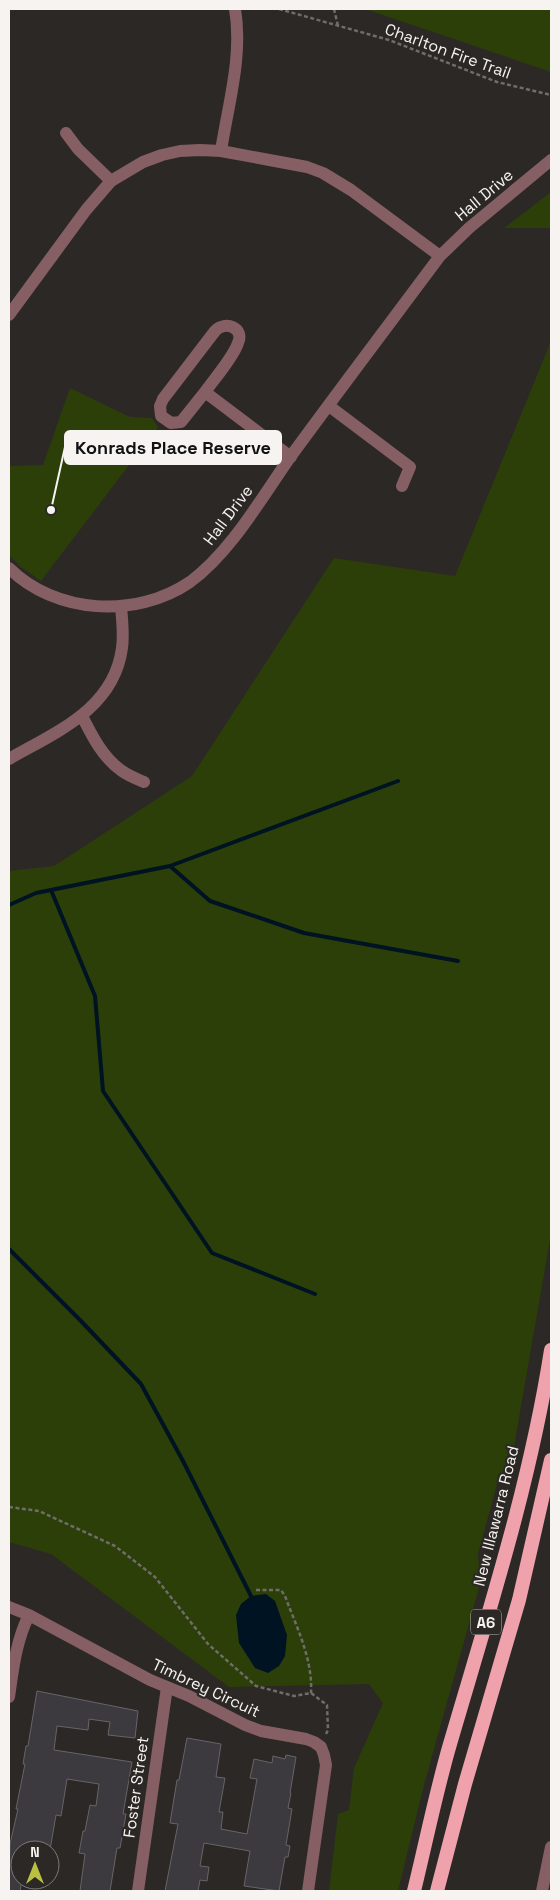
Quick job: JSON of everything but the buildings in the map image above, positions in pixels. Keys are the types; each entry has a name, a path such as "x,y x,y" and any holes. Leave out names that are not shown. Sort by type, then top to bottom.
{"highway":[{"name":"New Illawarra Road","path":"414,1891 450,1746 498,1585 523,1489 545,1388 551,1350"},
{"name":"A6","path":"437,1891 465,1784 519,1600 551,1460"}],"street":[{"path":"221,152 237,50 235,9"},
{"path":"66,133 78,149 111,181"},
{"path":"9,315 86,210 111,181 143,162 162,155 200,150 306,167 322,173 352,190 440,256"},
{"name":"Hall Drive","path":"9,568 23,581 56,598 95,606 121,606 150,601 178,590 216,558 246,520 440,256 469,228 551,160"},
{"path":"222,325 231,326 239,335 238,345 205,392 181,422 174,424 168,422 162,416 160,406 163,399 215,331 222,325"},
{"path":"205,392 291,457"},
{"path":"329,406 410,467 402,486"},
{"path":"9,759 82,716 101,698 116,673 123,644 121,606"},
{"path":"82,716 103,753 113,764 123,772 144,782"},
{"name":"Timbrey Circuit","path":"9,1607 29,1615 150,1680 189,1696 245,1725 261,1731 306,1739 320,1747"},
{"path":"9,1697 17,1645 22,1628 29,1615"},
{"name":"Foster Street","path":"138,1891 167,1687"},
{"path":"308,1891 326,1765 320,1747"},
{"path":"542,1891 551,1847"}],"path":[{"name":"Charlton Fire Trail","path":"279,9 389,40 496,82 551,95"},
{"path":"334,9 338,26"},
{"path":"9,1507 39,1510 115,1546 155,1577 208,1644 256,1686 294,1696 311,1693 327,1705 328,1730 320,1747"},
{"path":"256,1590 281,1590 285,1596 304,1646 311,1676 311,1693"}],"green space":[{"path":"365,9 551,9 551,72"},
{"path":"551,192 551,228 504,228"},
{"path":"551,341 551,1234 512,1458 499,1477 478,1554 480,1584 424,1785 398,1891 329,1891 338,1814 349,1810 354,1768 383,1703 369,1684 229,1687 51,1554 9,1542 9,871 54,866 192,776 334,558 455,576"},
{"path":"70,388 130,417 152,418 158,427 41,581 21,567 9,555 9,466 43,465"}],"water":[{"path":"266,1594 275,1601 287,1635 285,1656 279,1666 268,1673 255,1668 239,1643 236,1615 241,1604 251,1596"}],"waterway":[{"path":"9,905 36,893 170,866 398,781"},
{"path":"170,866 210,901 304,933 458,961"},
{"path":"51,890 95,996 103,1091 212,1253 315,1294"},
{"path":"9,1249 141,1384 183,1461 251,1596"}],"place":[{"name":"Konrads Place Reserve","path":"51,510"}]}
